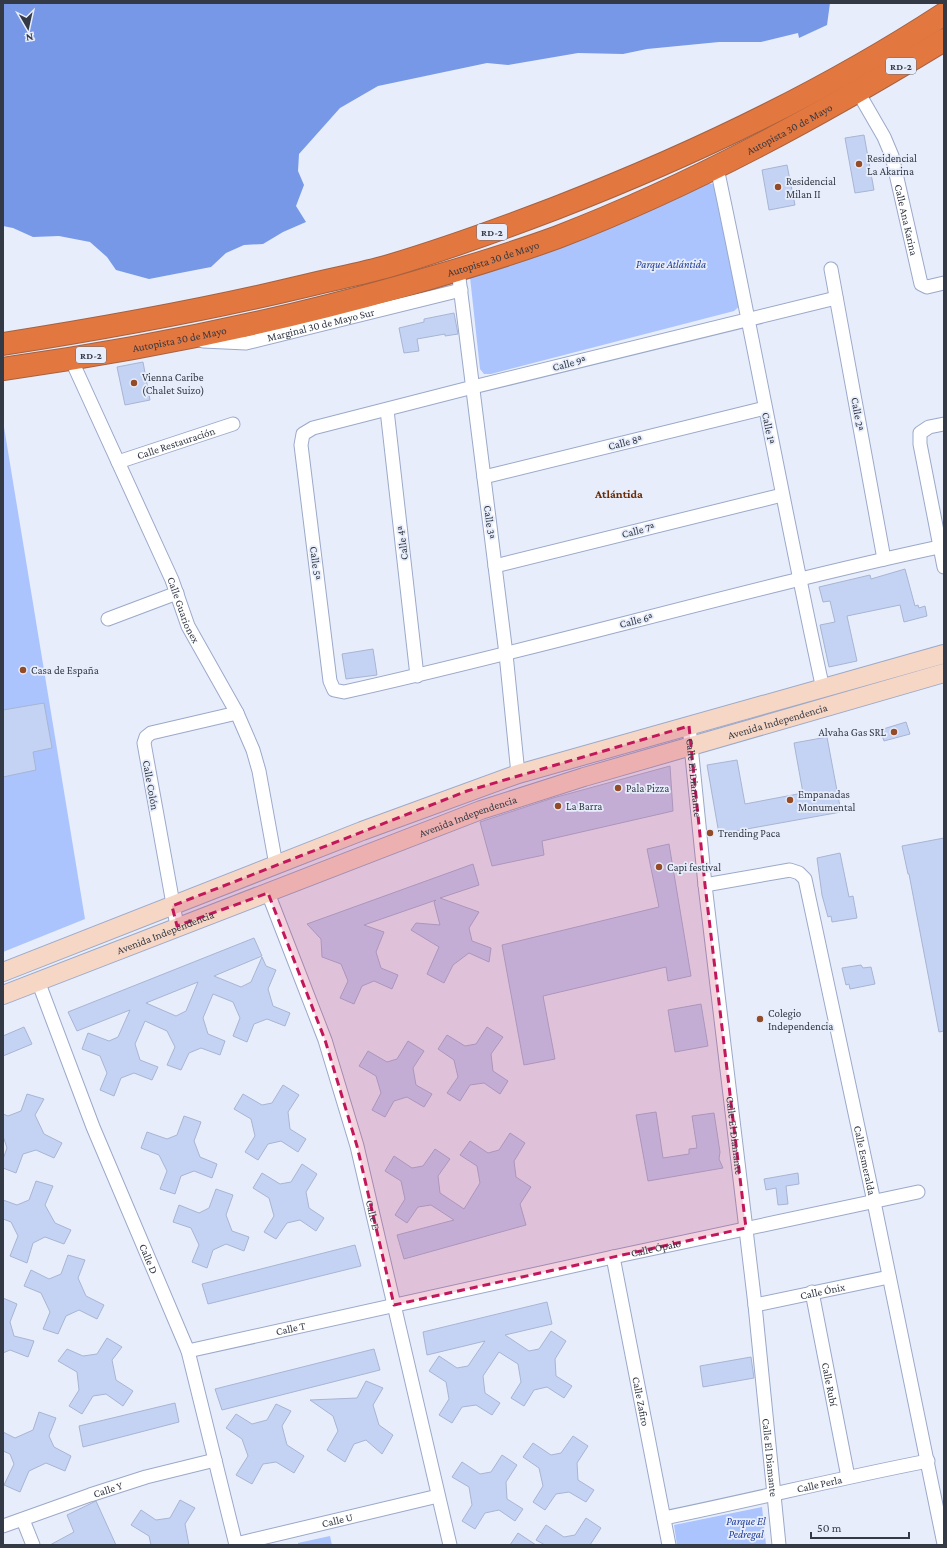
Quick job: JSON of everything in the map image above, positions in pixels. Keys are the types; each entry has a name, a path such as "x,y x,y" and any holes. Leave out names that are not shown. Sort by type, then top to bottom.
{"highway":[{"name":"Autopista 30 de Mayo","path":"3,344 112,327 248,300 386,266 466,242 621,182 714,141 836,79 944,14"},
{"name":"Autopista 30 de Mayo","path":"3,369 179,340 459,280 651,198 717,168 858,92 944,40"}],"main road":[{"name":"Avenida Independencia","path":"3,972 452,797 518,774 944,654"},
{"name":"Avenida Independencia","path":"3,995 177,926 268,893 459,817 533,792 944,673"}],"street":[{"name":"Calle Ana Karina","path":"858,92 884,136 892,156 921,284 927,287 944,283"},
{"name":"Calle 1ª","path":"717,168 749,320 782,495 823,689"},
{"name":"Calle 2ª","path":"831,269 884,559"},
{"name":"Calle 3ª","path":"459,280 506,654 518,774"},
{"name":"Calle 9ª","path":"303,434 313,428 473,387 836,298"},
{"name":"Calle Guarionex","path":"71,359 177,593 188,626 238,713 253,750 259,771 276,865"},
{"name":"Calle 8ª","path":"484,477 765,408"},
{"name":"Calle 4ª","path":"387,410 418,676"},
{"name":"Calle Restauración","path":"118,462 233,424"},
{"path":"944,424 929,427 920,433 920,444 944,567"},
{"name":"Calle 5ª","path":"303,434 301,445 330,681 334,690"},
{"name":"Calle 7ª","path":"495,566 782,495"},
{"name":"Calle 6ª","path":"334,690 344,692 418,676 799,578 939,547"},
{"path":"108,619 177,593"},
{"name":"Calle Colón","path":"177,926 172,906 144,743 146,737 151,733 238,713"},
{"name":"Calle El Diamante","path":"689,726 705,885 755,1305 779,1545"},
{"name":"Calle Esmeralda","path":"705,885 790,870 799,873 804,879 874,1202 944,1544"},
{"name":"Calle E","path":"268,893 325,1040 357,1146 450,1545"},
{"name":"Calle D","path":"38,981 93,1127 188,1351 236,1544"},
{"name":"Calle Ópalo","path":"394,1305 918,1192"},
{"name":"Calle Zafiro","path":"613,1257 669,1545"},
{"name":"Calle Ónix","path":"755,1305 889,1277"},
{"name":"Calle Rubí","path":"812,1292 848,1477"},
{"name":"Calle T","path":"188,1351 394,1305"},
{"name":"Calle Y","path":"3,1526 23,1520 90,1494 146,1477 215,1460"},
{"name":"Calle Perla","path":"664,1518 774,1495 848,1477 928,1461"},
{"name":"Calle U","path":"236,1544 438,1496"},
{"path":"23,1520 33,1545"}],"highlighted area":[{"path":"689,726 705,885 746,1228 394,1305 357,1146 325,1040 268,893 177,926 172,906 467,791"}],"green space":[{"name":"Parque Atlántida","path":"705,183 714,184 742,304 734,311 491,374 484,374 480,369 470,277"},
{"name":"Casa de España","path":"3,421 85,919 3,952"},
{"name":"Parque El Pedregal","path":"762,1507 766,1545 677,1545 674,1525"},
{"path":"330,1536 332,1545 298,1545 298,1543"}],"shaded area":[{"path":"3,3 830,3 827,25 799,38 798,33 761,42 719,42 647,49 623,54 578,53 508,65 487,63 378,86 340,108 299,154 298,171 304,185 296,206 306,222 283,232 263,244 244,245 226,253 211,267 149,279 116,270 107,257 90,242 59,236 33,237 13,228 3,226"}],"building":[{"name":"Residencial La Akarina","path":"864,135 874,190 855,193 845,138"},
{"name":"Residencial Milan II","path":"787,165 795,205 769,210 762,170"},
{"path":"454,313 458,334 445,336 445,334 417,339 419,351 404,353 399,328 424,322 424,319"},
{"name":"Vienna Caribe (Chalet Suizo)","path":"143,362 150,400 125,405 117,367"},
{"path":"905,569 915,606 918,605 919,608 925,606 927,616 904,622 900,605 847,616 857,661 829,667 820,625 835,622 830,601 823,602 819,587 870,575 871,579"},
{"path":"373,649 377,675 346,679 342,654"},
{"path":"44,703 52,748 33,752 36,770 3,777 3,710"},
{"path":"906,722 910,734 884,741 880,730"},
{"path":"827,737 841,812 719,834 707,765 737,760 745,804 803,793 794,743"},
{"path":"670,766 673,811 542,841 544,855 492,866 480,822 553,798"},
{"path":"944,838 944,1031 939,1032 909,874 902,846"},
{"path":"669,844 691,976 668,981 666,967 543,996 555,1059 524,1065 502,945 659,907 647,849"},
{"path":"840,853 849,897 853,896 857,918 832,922 831,916 828,917 822,895 817,858"},
{"path":"473,864 479,885 440,898 479,912 469,928 472,941 491,948 489,962 469,953 453,965 444,983 427,974 439,947 411,930 416,923 440,925 434,902 436,900 364,925 384,932 376,952 381,968 398,975 392,989 374,981 362,986 354,1004 340,998 348,981 341,964 322,957 321,939 307,924"},
{"path":"254,938 262,956 214,976 241,987 251,982 262,957 266,966 276,970 268,989 273,1006 290,1013 285,1026 267,1019 254,1024 247,1042 233,1036 240,1018 233,1002 213,994 203,1018 208,1034 225,1041 220,1055 201,1048 189,1053 181,1070 167,1065 175,1047 167,1031 145,1021 135,1044 140,1060 158,1067 152,1080 134,1073 121,1078 114,1096 100,1090 107,1073 100,1056 82,1049 88,1033 109,1041 118,1037 130,1010 77,1031 68,1012","holes":["198,982 186,1011 176,1016 146,1003"]},
{"path":"861,965 863,968 871,967 875,984 850,989 849,984 846,985 842,968"},
{"path":"701,1004 708,1046 675,1052 668,1010"},
{"path":"24,1027 32,1044 3,1056 3,1036"},
{"path":"487,1027 503,1037 491,1054 493,1071 508,1081 500,1094 484,1083 470,1085 460,1101 447,1093 458,1077 454,1060 438,1049 447,1035 465,1046 476,1044"},
{"path":"408,1041 424,1051 413,1068 416,1085 432,1094 424,1107 407,1097 394,1101 385,1117 372,1110 381,1093 376,1076 359,1066 368,1051 387,1062 397,1059"},
{"path":"283,1085 299,1095 288,1112 290,1129 306,1139 298,1152 281,1141 268,1144 258,1160 245,1152 255,1136 251,1119 234,1109 243,1094 262,1105 272,1103"},
{"path":"27,1094 44,1099 35,1115 44,1134 62,1143 54,1158 36,1150 23,1154 16,1173 3,1168 3,1159 7,1148 3,1136 3,1114 8,1116 21,1111"},
{"path":"656,1112 663,1158 689,1154 689,1149 697,1148 692,1116 714,1113 720,1152 719,1159 723,1168 648,1181 636,1115"},
{"path":"184,1116 201,1122 194,1141 200,1157 217,1164 212,1178 194,1171 181,1176 175,1194 160,1189 167,1171 159,1155 141,1148 147,1132 167,1139 177,1135"},
{"path":"510,1133 525,1143 514,1161 516,1177 531,1187 520,1204 526,1225 404,1259 397,1235 454,1220 431,1205 418,1207 407,1223 395,1215 405,1199 401,1181 385,1171 394,1156 412,1168 423,1166 435,1149 450,1159 438,1176 440,1193 464,1209 480,1183 477,1166 460,1155 470,1141 488,1153 499,1150"},
{"path":"302,1164 317,1174 306,1192 309,1208 324,1218 316,1231 300,1220 287,1223 276,1239 264,1232 274,1216 269,1198 253,1188 262,1173 280,1184 291,1182"},
{"path":"798,1173 799,1184 786,1186 788,1204 778,1205 776,1188 766,1190 764,1179"},
{"path":"36,1181 53,1186 45,1205 55,1223 71,1230 64,1244 45,1237 33,1243 27,1263 10,1256 18,1236 11,1222 3,1219 3,1200 17,1205 29,1200"},
{"path":"216,1189 233,1195 226,1215 232,1231 249,1237 244,1251 226,1244 213,1250 207,1268 192,1262 199,1245 191,1228 173,1222 179,1205 199,1213 209,1208"},
{"path":"355,1245 361,1266 208,1304 202,1284"},
{"path":"68,1255 85,1260 78,1278 86,1296 104,1305 97,1319 79,1310 66,1316 58,1334 43,1329 50,1312 41,1293 24,1286 31,1270 49,1279 61,1274"},
{"path":"3,1298 17,1304 10,1322 14,1336 34,1341 28,1357 10,1350 3,1353"},
{"path":"547,1302 552,1324 505,1335 529,1351 539,1349 551,1331 566,1341 555,1359 556,1376 572,1386 564,1398 547,1387 534,1390 524,1406 511,1398 521,1382 518,1364 499,1352 483,1376 485,1393 500,1403 492,1415 476,1405 462,1407 452,1423 439,1415 449,1399 446,1382 429,1371 439,1356 457,1368 468,1366 485,1341 427,1355 423,1332"},
{"path":"107,1338 122,1347 112,1360 116,1380 133,1391 123,1406 106,1394 93,1396 82,1414 69,1406 79,1390 77,1372 58,1361 67,1349 83,1356 97,1354"},
{"path":"374,1349 380,1370 222,1410 215,1389"},
{"path":"751,1357 754,1378 703,1387 700,1366"},
{"path":"366,1381 383,1388 373,1405 379,1425 393,1435 382,1454 366,1440 354,1444 345,1462 327,1450 338,1431 333,1416 310,1400 357,1398"},
{"path":"175,1403 179,1422 83,1447 79,1426"},
{"path":"276,1404 291,1411 282,1426 287,1445 304,1456 294,1473 276,1462 263,1464 252,1484 236,1475 248,1456 242,1439 226,1428 236,1414 252,1424 267,1420"},
{"path":"39,1412 56,1418 49,1436 54,1447 71,1456 65,1471 46,1463 29,1471 20,1492 4,1485 14,1464 10,1454 3,1451 3,1432 15,1438 33,1430"},
{"path":"573,1436 588,1446 577,1463 578,1480 594,1490 586,1502 569,1492 556,1494 545,1510 533,1502 543,1486 539,1468 523,1457 533,1443 551,1455 561,1453"},
{"path":"502,1455 517,1465 506,1482 507,1499 523,1509 515,1521 499,1510 485,1513 475,1529 462,1521 472,1505 469,1487 452,1477 462,1462 480,1474 491,1472"},
{"path":"180,1500 195,1508 185,1524 189,1545 151,1545 149,1536 131,1525 141,1510 156,1520 170,1518"},
{"path":"96,1501 116,1545 50,1545 74,1532 67,1515"},
{"path":"586,1518 601,1528 590,1545 545,1545 536,1540 546,1525 564,1537 575,1535"},
{"path":"518,1533 536,1545 510,1545"}],"place":[{"name":"Residencial La Akarina","path":"859,164"},
{"name":"Residencial Milan II","path":"778,187"},
{"name":"Vienna Caribe (Chalet Suizo)","path":"134,383"},
{"name":"Casa de España","path":"23,670"},
{"name":"Alvaha Gas SRL","path":"894,732"},
{"name":"Pala Pizza","path":"618,788"},
{"name":"Empanadas Monumental","path":"790,800"},
{"name":"La Barra","path":"558,806"},
{"name":"Trending Paca","path":"710,833"},
{"name":"Capi festival","path":"659,867"},
{"name":"Colegio Independencia","path":"760,1019"}],"district":[{"name":"Atlántida","path":"619,494"}]}
